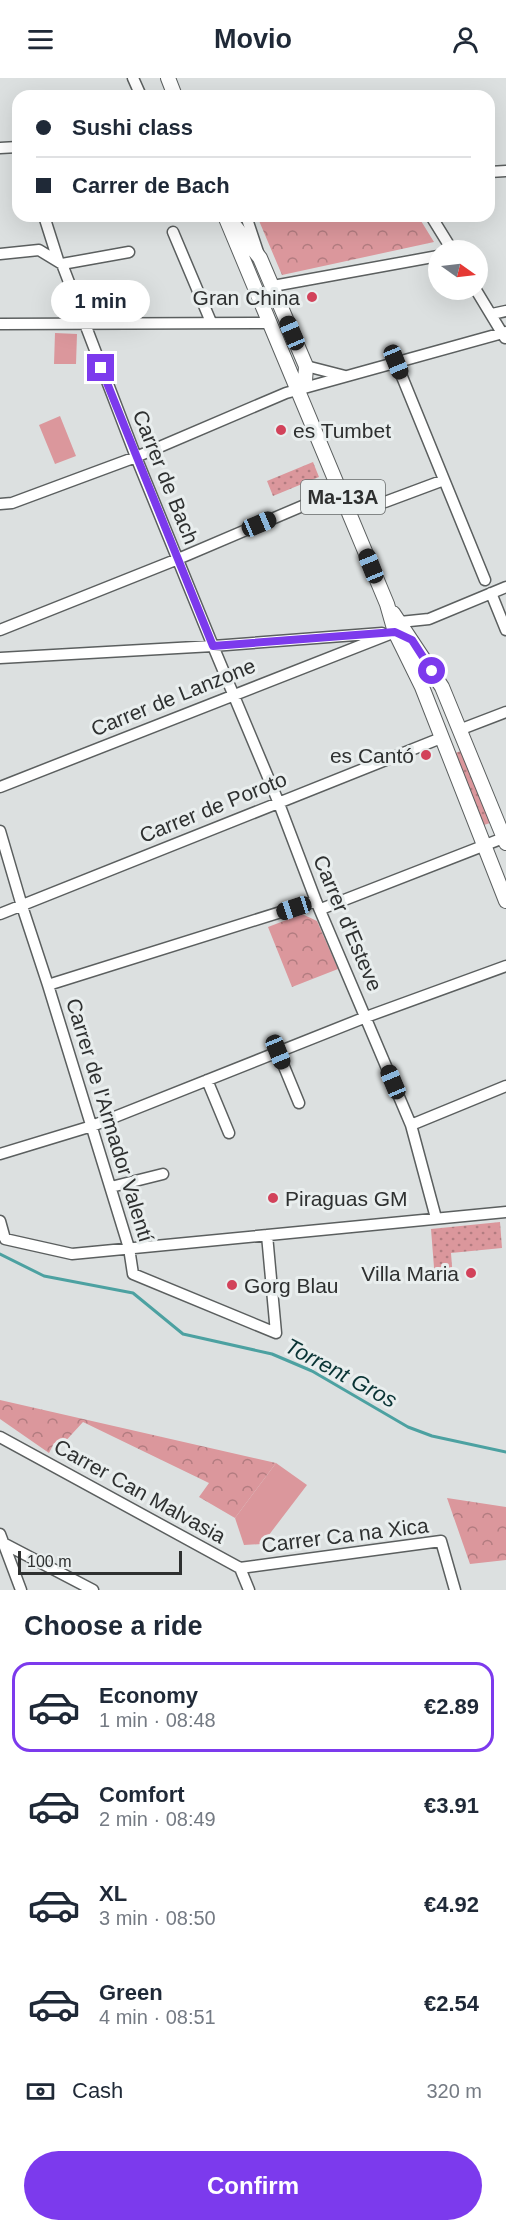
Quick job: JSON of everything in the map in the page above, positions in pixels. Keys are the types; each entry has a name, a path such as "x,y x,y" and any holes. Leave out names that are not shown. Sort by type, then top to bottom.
{"main road":[{"name":"Ma-13A","path":"228,222 422,687 506,901"},
{"path":"231,222 260,258 306,366 305,381 298,391"},
{"path":"397,627 412,640 442,687 505,840"},
{"path":"441,738 459,730"}],"street":[{"name":"Carrer de Bach","path":"46,222 83,323 213,646"},
{"path":"248,222 260,258"},
{"path":"435,222 446,240"},
{"path":"173,232 211,322"},
{"path":"0,254 39,250 60,262 129,252"},
{"path":"273,286 428,258"},
{"path":"0,504 12,503 136,457 286,393 396,362 505,335 483,300"},
{"path":"492,314 506,310"},
{"path":"0,324 270,323"},
{"path":"396,362 485,580"},
{"path":"306,366 348,377"},
{"path":"385,502 444,480"},
{"path":"0,630 178,559 340,490"},
{"path":"0,658 213,646 397,627 429,619 506,587"},
{"path":"491,593 506,630"},
{"name":"Carrer de Lanzone","path":"0,787 397,627"},
{"name":"Carrer d'Esteve","path":"213,646 278,801 318,905 411,1125 436,1218"},
{"path":"459,730 506,712"},
{"name":"Carrer de Poroto","path":"0,914 278,801 441,738"},
{"name":"Carrer de l'Armador Valentí","path":"0,831 111,1187 129,1248 133,1274 276,1333 267,1234"},
{"path":"48,985 318,905 505,840"},
{"path":"0,1154 92,1126 366,1017 506,966"},
{"path":"278,1052 299,1103"},
{"path":"207,1080 229,1133"},
{"path":"411,1125 506,1086"},
{"path":"111,1187 163,1174"},
{"path":"0,1221 5,1239 72,1254 506,1212"},
{"name":"Carrer Can Malvasia","path":"0,1437 240,1568 249,1590"},
{"path":"2,1538 21,1590"},
{"path":"2,1538 93,1590"},
{"name":"Carrer Ca na Xica","path":"240,1568 441,1541 455,1590"}],"green space":[{"path":"260,222 422,222 433,240 428,240 428,243 282,275"},
{"path":"55,333 77,334 76,364 54,364"},
{"path":"60,416 76,456 55,464 39,425"},
{"path":"313,462 319,477 273,496 267,481"},
{"path":"461,751 490,823 484,825 455,753"},
{"path":"302,914 317,921 338,969 292,987 268,927"},
{"path":"500,1222 502,1248 451,1253 453,1279 435,1280 431,1229"},
{"path":"0,1400 276,1463 235,1518 199,1497 209,1483 83,1422 61,1446 54,1443 49,1453 0,1419"},
{"path":"276,1463 307,1485 262,1544 244,1545 235,1518"},
{"path":"447,1498 506,1507 506,1560 470,1564"}],"waterway":[{"name":"Torrent Gros","path":"0,1254 44,1276 133,1293 183,1334 272,1354 312,1371 408,1427 432,1436 506,1452"}],"place":[{"name":"Gran China","path":"312,297"},
{"name":"es Tumbet","path":"281,430"},
{"name":"es Cantó","path":"426,755"},
{"name":"Piraguas GM","path":"273,1198"},
{"name":"Villa Maria","path":"471,1273"},
{"name":"Gorg Blau","path":"232,1285"}],"route":[{"path":"101,368 213,646 395,632 412,640 432,671"}]}
